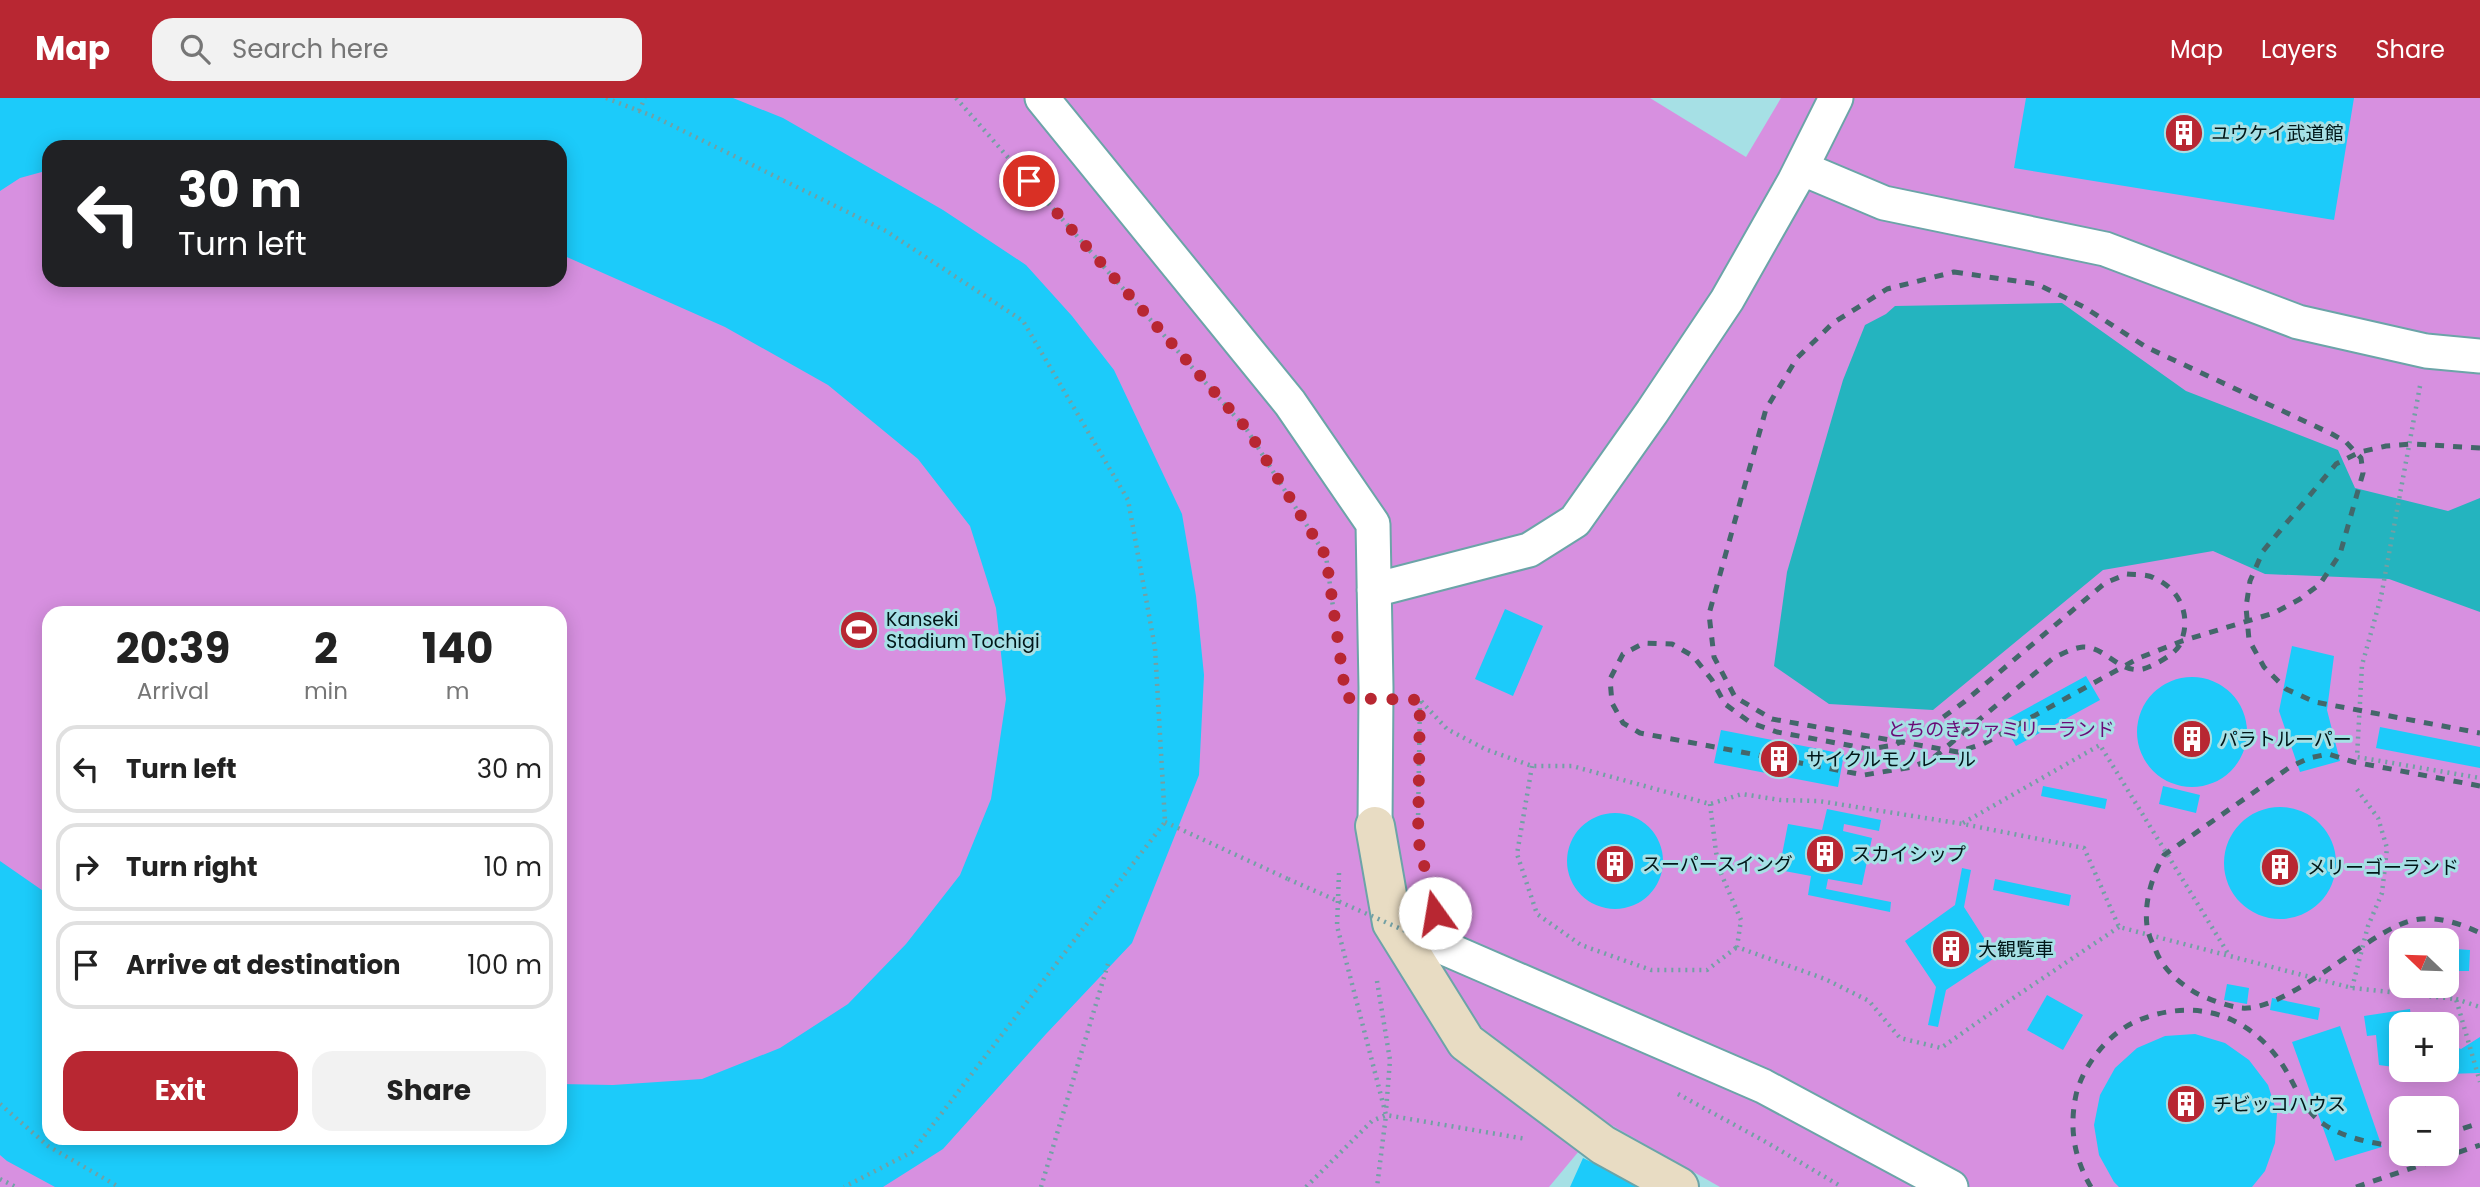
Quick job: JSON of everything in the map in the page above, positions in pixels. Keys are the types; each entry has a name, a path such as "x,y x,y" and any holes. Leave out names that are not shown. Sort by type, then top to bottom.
{"street":[{"path":"1042,98 1290,403 1373,524 1375,826 1392,923 1466,1042 1603,1145 1679,1187"},
{"path":"1374,590 1529,550 1575,522 1727,300 1801,168 1836,98"},
{"path":"1801,168 1884,203 2105,249 2298,322 2426,351 2480,355"},
{"path":"1435,944 1763,1086 1951,1187"}],"path":[{"path":"606,98 639,111 886,231 1023,321 1128,500 1155,648 1165,822 912,1152 844,1187"},
{"path":"639,111 645,98"},
{"path":"956,98 1247,429 1326,556 1334,608"},
{"path":"2426,351 2381,597 2362,665 2357,757 2480,778"},
{"path":"1408,699 1420,700 1447,729 1485,749 1532,766 1572,766 1710,804 1742,794 1780,800 1819,801 1963,824 2084,848 2119,927"},
{"path":"1418,828 1420,700"},
{"path":"1963,824 2100,745 2230,956"},
{"path":"1532,766 1517,854 1537,914 1581,946 1650,970 1707,970 1737,947 1741,920 1720,871 1710,804"},
{"path":"2352,988 2368,926 2382,893 2387,848 2378,818 2356,788"},
{"path":"1165,822 1435,944"},
{"path":"1339,860 1337,926 1386,1115 1377,1187"},
{"path":"1737,947 1825,979 1869,1001 1900,1038 1941,1048 2119,927 2352,988 2456,999 2480,1007"},
{"path":"1041,1187 1108,964"},
{"path":"2456,999 2480,1082"},
{"path":"0,1104 42,1141"},
{"path":"1306,1187 1372,1121 1386,1115 1536,1141"},
{"path":"47,1145 119,1187"},
{"path":"0,1179 16,1187"}],"green space":[{"name":"とちのきファミリーランド","path":"0,98 1650,98 1746,157 1781,98 2480,98 2480,1187 1720,1187 1604,1121 1549,1187 0,1187"}],"water":[{"path":"2062,303 2186,391 2338,450 2355,488 2448,511 2480,498 2480,612 2389,579 2265,574 2213,551 2103,570 1933,710 1829,704 1774,666 1787,572 1843,380 1865,325 1895,306"}],"building":[{"path":"0,98 733,98 783,118 943,210 1026,265 1072,316 1114,370 1182,514 1196,596 1204,675 1199,775 1132,943 943,1149 883,1187 55,1187 7,1161 0,1155 0,861 42,890 42,1145 567,1145 567,1084 613,1085 702,1079 780,1048 848,1004 906,944 960,875 991,799 1006,699 996,608 970,526 918,459 828,385 725,327 567,257 567,140 42,140 42,172 20,178 0,191"},
{"name":"ユウケイ武道館","path":"2026,98 2354,98 2334,220 2014,168"},
{"path":"1505,609 1543,626 1513,696 1475,679"},
{"path":"2292,646 2334,656 2327,710 2340,761 2300,772 2279,711"},
{"path":"2086,676 2100,700 2016,746 2002,722"},
{"name":"パラトルーパー","path":"2192,677 2213,681 2231,693 2243,711 2247,732 2243,753 2231,771 2213,783 2192,787 2171,783 2153,771 2141,753 2137,732 2141,711 2153,693 2171,681"},
{"path":"2380,727 2480,747 2480,768 2376,748"},
{"name":"サイクルモノレール","path":"1721,730 1844,754 1838,787 1714,763"},
{"path":"2043,786 2107,799 2105,809 2041,796"},
{"path":"2163,786 2200,795 2196,813 2159,804"},
{"name":"メリーゴーランド","path":"2280,807 2301,811 2319,824 2332,842 2336,863 2332,884 2319,902 2301,915 2280,919 2259,915 2241,902 2228,884 2224,863 2228,842 2241,824 2259,811"},
{"name":"スカイシップ","path":"1827,809 1881,820 1879,831 1844,824 1843,831 1872,838 1862,885 1828,879 1826,889 1891,902 1890,912 1808,895 1811,876 1779,870 1788,824 1822,830"},
{"name":"スーパースイング","path":"1606,813 1624,813 1642,821 1655,834 1663,852 1660,880 1642,901 1624,909 1606,909 1588,901 1575,888 1567,870 1567,852 1575,834 1588,821"},
{"name":"大観覧車","path":"1962,868 1971,870 1964,907 1996,957 1946,990 1938,1027 1928,1025 1936,987 1905,941 1955,905"},
{"path":"1995,879 2071,895 2069,906 1993,890"},
{"path":"2459,949 2470,950 2469,971 2459,971"},
{"path":"2227,984 2249,988 2247,1004 2224,1000"},
{"path":"2047,995 2083,1015 2063,1050 2027,1030"},
{"path":"2272,998 2320,1008 2318,1020 2270,1010"},
{"path":"2389,1012 2389,1066 2379,1065 2376,1035 2367,1036 2364,1016"},
{"path":"2340,1026 2382,1147 2335,1161 2292,1042"},
{"name":"チビッコハウス","path":"2195,1034 2225,1043 2249,1060 2268,1085 2277,1113 2275,1143 2265,1171 2252,1187 2119,1187 2099,1155 2094,1125 2100,1095 2115,1068 2137,1048 2165,1036"},
{"path":"2480,1037 2480,1073 2459,1074 2459,1048"},
{"path":"1583,1158 1637,1184 1635,1187 1570,1187"}],"railway":[{"path":"1954,272 2037,284 2084,307 2146,347 2346,442 2361,458 2363,473 2340,554 2320,584 2274,613 2182,641 2139,658 1983,744 1958,752 1772,719 1735,697 1714,657 1709,614 1766,409 1797,358 1833,323 1887,289 1954,272"},
{"path":"2480,448 2413,444 2386,446 2360,452 2336,464 2263,551 2250,581 2246,607 2249,640 2264,667 2286,689 2315,702 2480,733"},
{"path":"2127,574 2154,578 2171,589 2177,597 2182,606 2185,626 2179,646 2173,653 2143,669 2134,669 2127,668 2091,648 2083,647 2067,652 2052,659 1932,759 1912,767 1864,775 1640,733 1623,723 1612,703 1610,679 1623,654 1644,643 1672,644 1693,656 1712,680 1725,704 1751,723 1777,732 1869,749 1895,745 1931,726 1964,702 2105,583 2127,574"},
{"path":"2480,786 2354,762 2328,754 2309,758 2290,767 2164,855 2150,889 2146,917 2159,958 2172,975 2196,993 2241,1008 2278,999 2382,934 2409,921 2440,920 2480,933"},
{"path":"2091,1187 2080,1165 2074,1142 2074,1107 2079,1084 2091,1061 2117,1033 2128,1025 2161,1013 2183,1010 2204,1012 2243,1026 2260,1038 2275,1054 2303,1102 2318,1120 2333,1130 2352,1137 2389,1145"},
{"path":"2459,1130 2480,1123"},
{"path":"2356,1187 2480,1145"}],"place":[{"name":"ユウケイ武道館","path":"2184,133"},
{"name":"Kanseki Stadium Tochigi","path":"859,630"},
{"name":"パラトルーパー","path":"2192,739"},
{"name":"サイクルモノレール","path":"1779,759"},
{"name":"スカイシップ","path":"1825,854"},
{"name":"スーパースイング","path":"1615,864"},
{"name":"メリーゴーランド","path":"2280,867"},
{"name":"大観覧車","path":"1951,949"},
{"name":"チビッコハウス","path":"2186,1104"}],"route":[{"path":"1029,181 1247,429 1326,556 1346,698 1420,700 1418,839 1435,913"}]}
